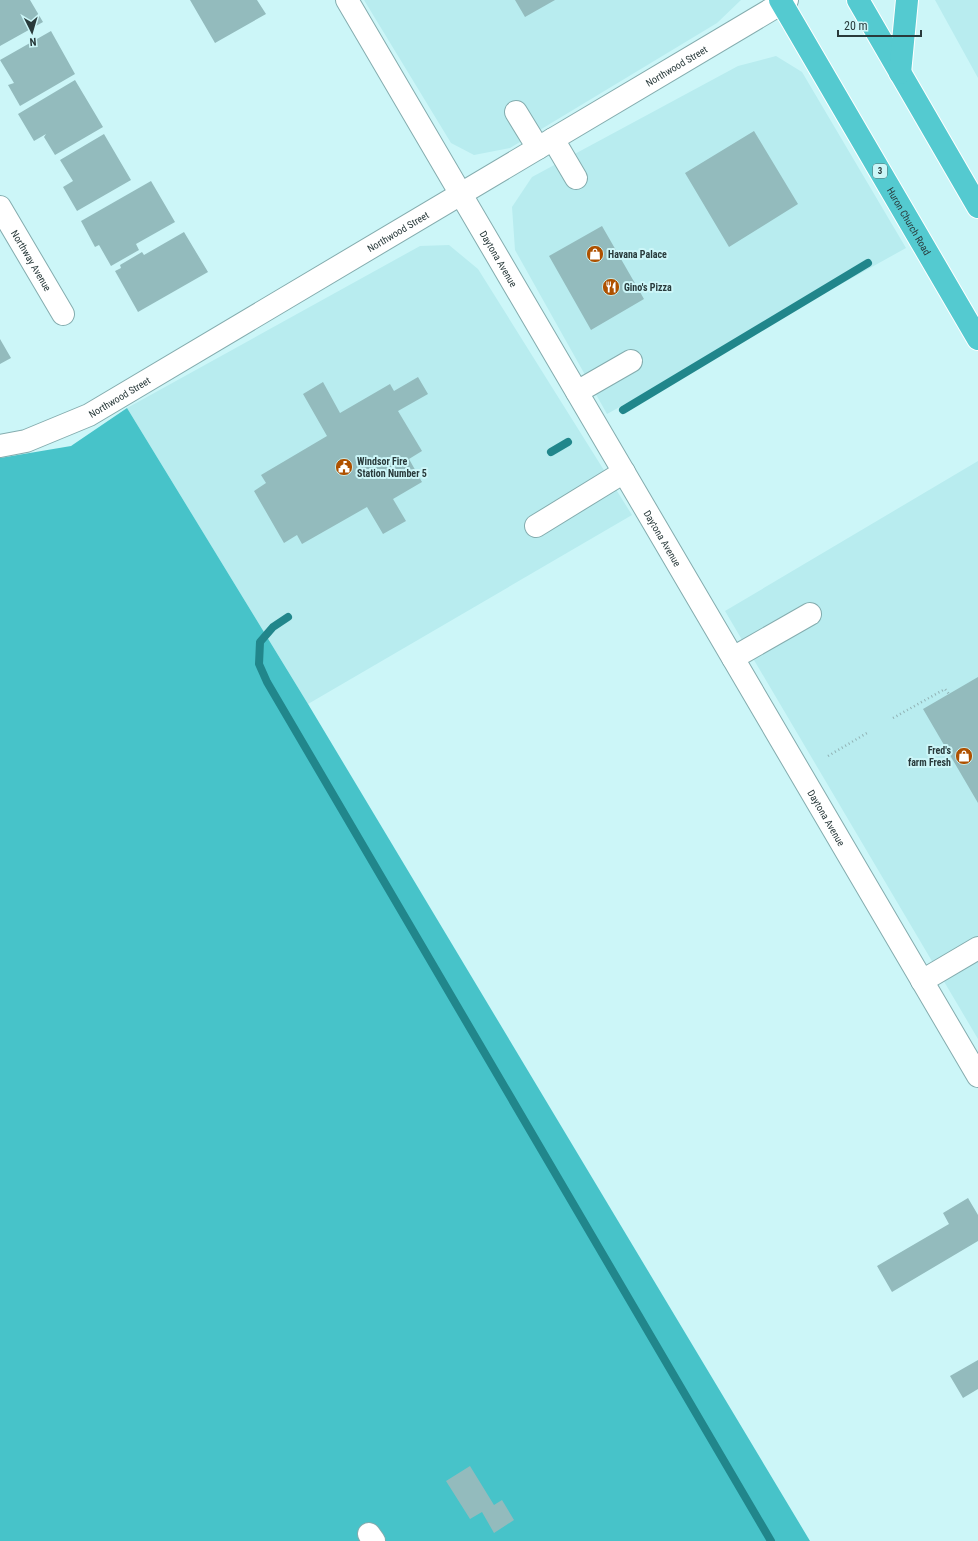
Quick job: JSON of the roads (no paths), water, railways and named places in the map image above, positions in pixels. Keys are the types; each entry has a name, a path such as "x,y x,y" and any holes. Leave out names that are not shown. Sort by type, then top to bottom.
{"highway":[{"path":"858,0 978,207"},
{"path":"900,73 907,0"},
{"name":"Huron Church Road","path":"783,1 978,339"}],"street":[{"name":"Daytona Avenue","path":"347,0 978,1076"},
{"name":"Northwood Street","path":"0,446 26,441 89,415 546,144 783,1"},
{"path":"516,112 576,178"},
{"name":"Northway Avenue","path":"0,207 63,314"},
{"path":"577,392 631,362"},
{"path":"536,526 624,472"},
{"path":"733,658 810,614"},
{"path":"922,981 978,948"}],"waterway":[{"path":"623,410 868,263"},
{"path":"551,452 568,442"},
{"path":"288,617 273,627 260,642 259,664 267,682 771,1541"}],"place":[{"name":"Havana Palace","path":"595,254"},
{"name":"Gino's Pizza","path":"611,287"},
{"name":"Windsor Fire Station Number 5","path":"344,467"},
{"name":"Fred's farm Fresh","path":"964,756"}]}
